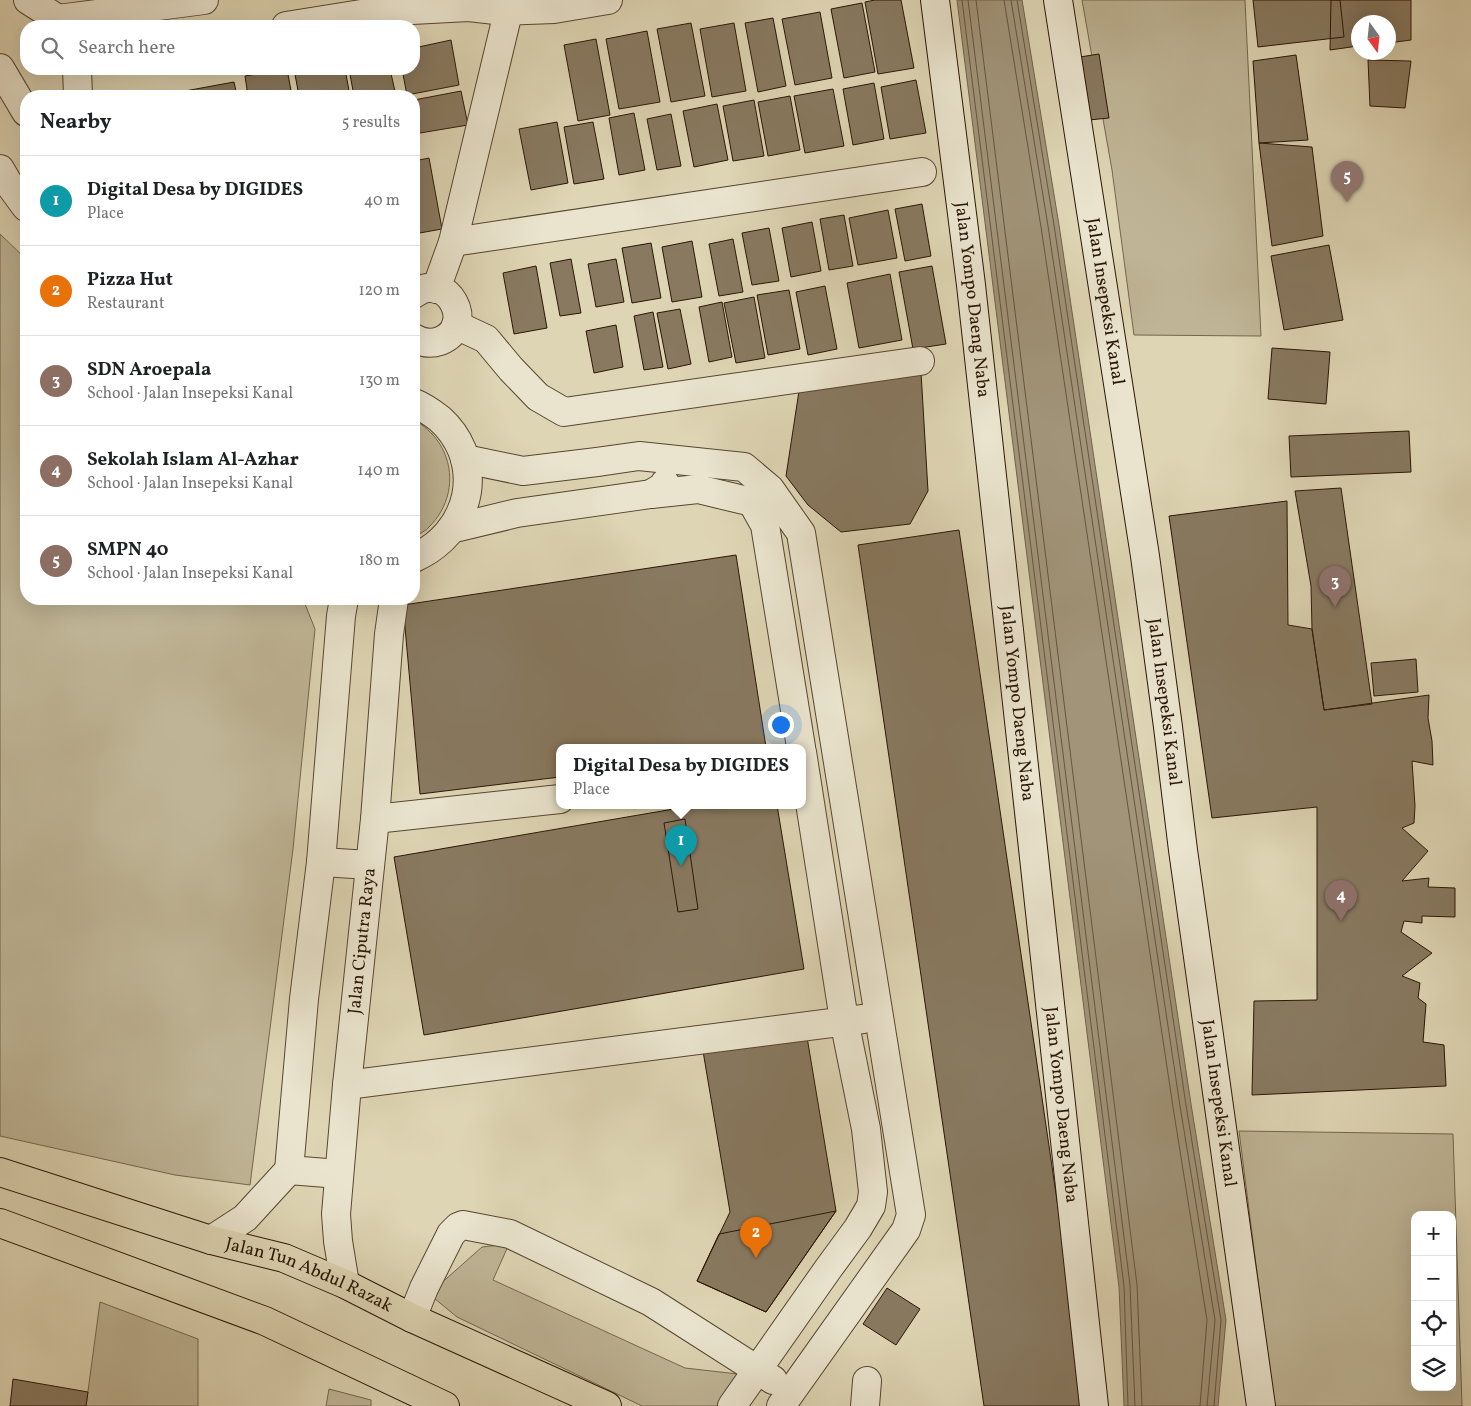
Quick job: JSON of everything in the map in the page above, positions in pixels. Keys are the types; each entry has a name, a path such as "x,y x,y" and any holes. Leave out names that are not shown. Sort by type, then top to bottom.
{"main road":[{"name":"Jalan Tun Abdul Razak","path":"0,1172 211,1240 284,1258 345,1284 412,1318 607,1406"},
{"path":"0,1223 265,1321 445,1406"}],"street":[{"path":"28,0 55,20"},
{"path":"78,20 204,0"},
{"path":"324,20 374,12 510,5 554,9 608,0"},
{"name":"Jalan Yompo Daeng Naba","path":"935,0 971,285 1094,1406"},
{"name":"Jalan Insepeksi Kanal","path":"1058,0 1145,556 1183,850 1261,1406"},
{"path":"420,341 435,343 444,339 456,325 458,316 452,299 445,292 427,282 453,242 510,5"},
{"path":"0,68 20,102"},
{"path":"453,242 922,172"},
{"path":"11,173 20,193"},
{"path":"456,325 486,339 538,397 564,412 920,361"},
{"path":"420,405 448,426 458,442 465,459 468,476 467,492 462,510 452,529 436,546 420,555"},
{"path":"412,1318 451,1234 458,1227 463,1225 510,1234 650,1302 758,1370 786,1399 906,1230 911,1215 801,533 770,489 744,466 638,456 523,471 465,459"},
{"path":"638,456 664,459 670,472 664,486 651,494"},
{"path":"452,529 517,513 698,489 752,502 765,526 800,744"},
{"path":"765,526 786,524 796,527 801,533"},
{"path":"211,1240 246,1218 289,1170 304,999 321,862 343,605"},
{"name":"Jalan Ciputra Raya","path":"345,1284 336,1214 347,1086 375,819 389,634 393,605"},
{"path":"806,763 839,769"},
{"path":"732,1406 858,1228 871,1206 874,1192 866,1129 844,1020 806,780"},
{"path":"375,819 556,799"},
{"path":"321,862 370,865"},
{"path":"827,905 860,898"},
{"path":"347,1086 844,1020 879,1017"},
{"path":"866,1129 897,1129"},
{"path":"289,1170 339,1174"}],"shaded area":[{"path":"1082,0 1245,0 1261,336 1134,335 1112,170"},
{"path":"0,234 20,253 20,605 305,605 315,629 293,849 250,1185 175,1175 0,1136"},
{"path":"420,425 438,441 449,469 450,484 447,499 440,513 428,528 420,533"},
{"path":"1239,1131 1453,1134 1456,1211 1411,1211 1411,1391 1456,1391 1456,1225 1462,1406 1274,1406"},
{"path":"509,1244 493,1280 685,1368 738,1374 717,1406 642,1406 457,1317 429,1294 482,1247"},
{"path":"100,1302 198,1339 198,1406 86,1406"},
{"path":"329,1389 371,1400 371,1406 326,1406"}],"water":[{"path":"957,0 1022,0 1059,225 1191,1104 1226,1320 1218,1406 1124,1406 1119,1287"}],"building":[{"path":"901,0 914,68 878,74 865,2"},
{"path":"1253,0 1340,0 1344,37 1258,47"},
{"path":"1331,0 1411,0 1411,40 1396,42 1396,15 1351,15 1351,47 1330,50"},
{"path":"862,3 875,72 844,78 831,9"},
{"path":"820,12 832,78 795,85 782,19"},
{"path":"773,18 786,86 758,92 745,23"},
{"path":"691,23 705,96 671,102 657,29"},
{"path":"734,23 746,91 712,97 700,29"},
{"path":"647,31 660,102 619,109 606,39"},
{"path":"596,39 610,115 578,121 564,45"},
{"path":"451,40 459,85 420,92 420,90 406,90 403,75 420,75 420,47"},
{"path":"1099,54 1109,118 1089,120 1080,57"},
{"path":"1296,55 1308,140 1259,143 1253,61"},
{"path":"1368,60 1411,61 1405,108 1370,106"},
{"path":"288,75 291,90 247,90 245,76"},
{"path":"295,75 346,75 349,90 298,90"},
{"path":"350,75 391,75 395,90 353,90"},
{"path":"916,80 926,133 890,139 881,87"},
{"path":"234,82 236,90 190,90"},
{"path":"874,83 884,139 853,145 843,89"},
{"path":"833,89 844,146 805,153 794,96"},
{"path":"461,91 468,125 420,133 420,99"},
{"path":"790,96 800,150 768,156 758,102"},
{"path":"754,100 764,156 733,161 723,106"},
{"path":"717,104 728,160 694,167 683,111"},
{"path":"634,113 645,170 619,175 609,118"},
{"path":"671,114 681,166 657,170 647,119"},
{"path":"557,122 568,183 531,190 519,129"},
{"path":"593,122 604,179 574,184 564,127"},
{"path":"1259,143 1312,147 1323,236 1272,246"},
{"path":"429,158 442,229 420,233 420,160"},
{"path":"922,204 931,256 905,261 895,209"},
{"path":"888,210 897,258 858,265 849,218"},
{"path":"844,215 853,266 829,270 820,219"},
{"path":"812,222 821,271 791,277 782,228"},
{"path":"769,228 779,281 752,285 742,233"},
{"path":"733,239 743,292 719,296 709,244"},
{"path":"692,241 702,297 672,302 662,247"},
{"path":"651,243 661,298 632,303 622,248"},
{"path":"1329,245 1343,320 1284,330 1271,256"},
{"path":"571,259 581,313 560,316 550,263"},
{"path":"616,259 624,302 596,307 588,264"},
{"path":"536,266 547,328 514,334 503,273"},
{"path":"932,266 946,344 913,349 899,272"},
{"path":"890,274 902,340 859,348 847,283"},
{"path":"825,286 837,349 808,355 796,292"},
{"path":"789,290 800,349 768,355 757,295"},
{"path":"754,297 765,358 736,363 724,303"},
{"path":"722,302 732,357 709,362 699,307"},
{"path":"680,309 691,364 668,369 657,313"},
{"path":"653,312 663,367 644,370 634,316"},
{"path":"616,325 623,367 594,373 586,331"},
{"path":"1272,348 1330,352 1326,404 1268,399"},
{"path":"921,372 928,491 910,524 841,532 808,505 786,476 799,391"},
{"path":"1409,431 1411,472 1291,477 1289,436"},
{"path":"1341,488 1372,704 1324,710 1312,629 1311,586 1295,491"},
{"path":"1287,501 1288,625 1312,629 1324,710 1429,695 1428,718 1432,741 1433,765 1412,761 1415,806 1414,823 1402,828 1428,851 1402,881 1429,878 1428,887 1455,888 1455,917 1422,916 1422,923 1404,921 1401,932 1432,953 1402,976 1420,983 1418,998 1426,1004 1423,1042 1444,1045 1446,1086 1252,1095 1254,1001 1317,1000 1317,807 1212,818 1169,516"},
{"path":"959,530 1087,1406 984,1406 858,545"},
{"path":"736,555 766,744 556,744 556,777 420,794 403,605 420,605 420,602"},
{"path":"1416,659 1418,692 1374,696 1371,663"},
{"path":"674,809 778,809 804,969 424,1035 394,857"},
{"path":"685,819 698,909 678,912 664,823"},
{"path":"807,1037 836,1211 766,1312 697,1281 730,1212 703,1051"},
{"path":"836,1211 766,1312 697,1281 719,1234"},
{"path":"887,1288 920,1309 896,1345 863,1324"},
{"path":"13,1379 88,1392 86,1406 10,1406"}],"place":[{"name":"SMPN 40","path":"1347,202"},
{"name":"SDN Aroepala","path":"1335,607"},
{"name":"Digital Desa by DIGIDES","path":"681,866"},
{"name":"Sekolah Islam Al-Azhar","path":"1341,921"},
{"name":"Pizza Hut","path":"756,1258"}]}
